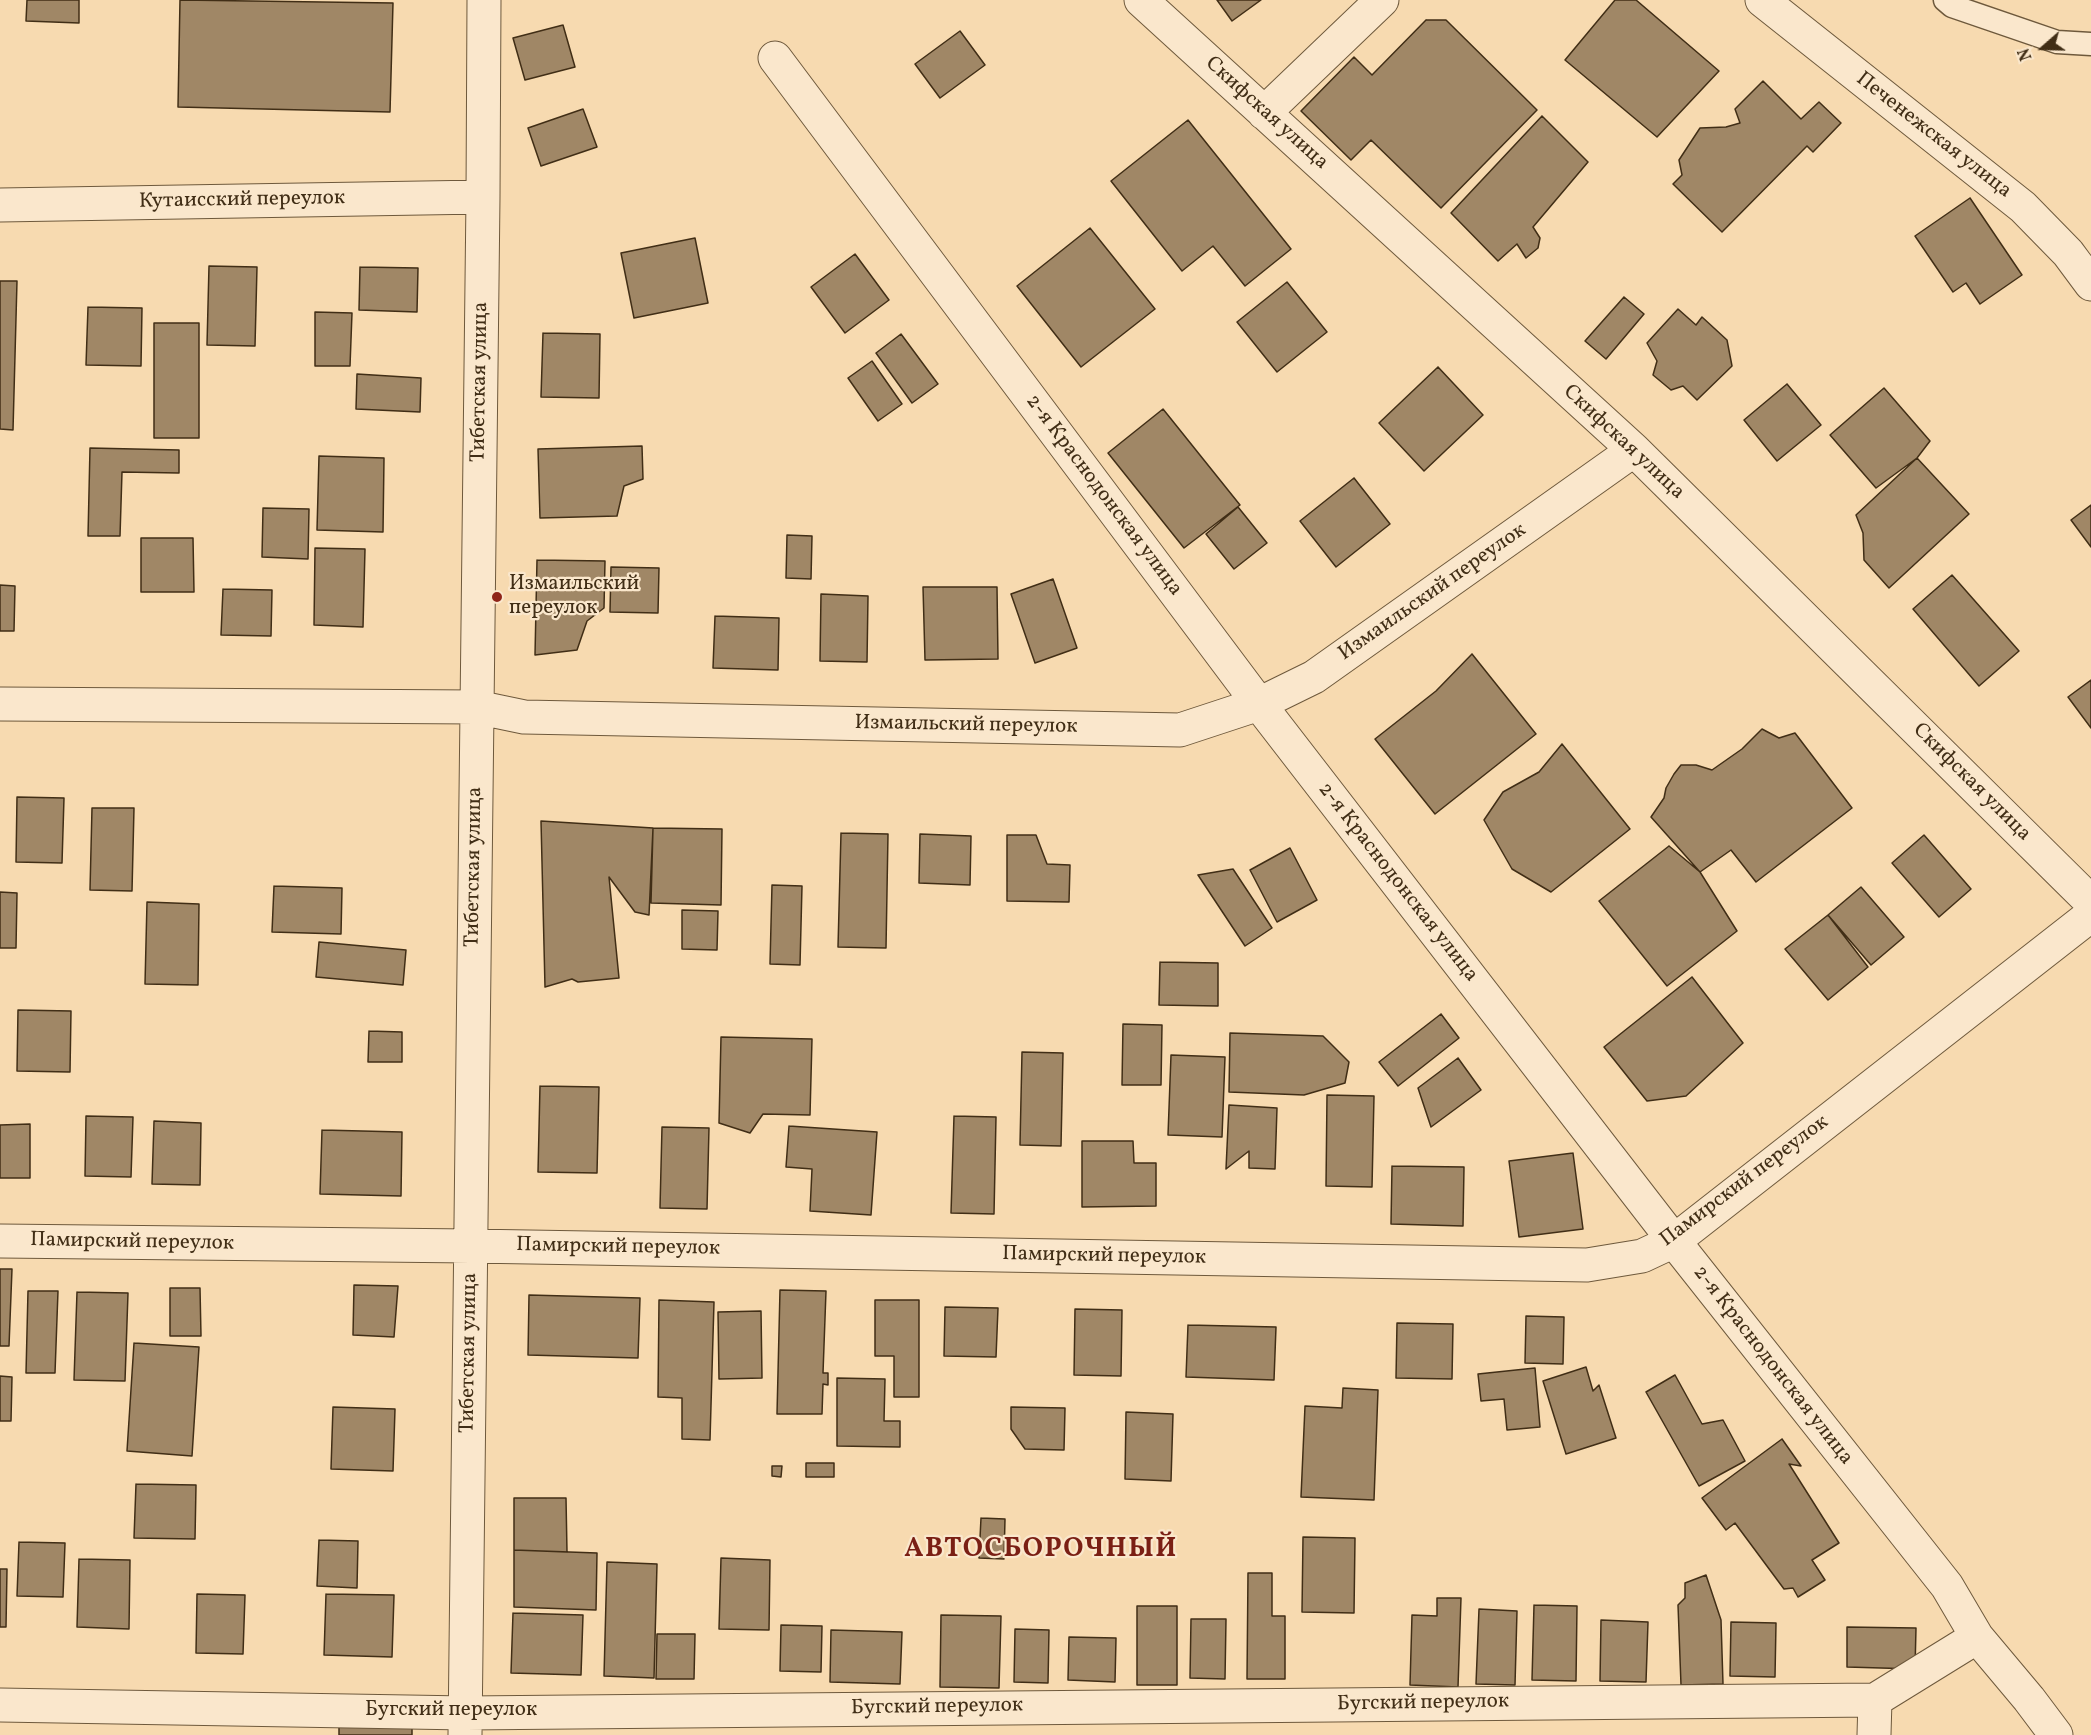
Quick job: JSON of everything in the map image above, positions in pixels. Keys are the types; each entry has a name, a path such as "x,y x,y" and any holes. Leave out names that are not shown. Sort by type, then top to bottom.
{"street":[{"name":"Тибетская улица","path":"465,1724 484,0"},
{"name":"Скифская улица","path":"1141,0 1634,450 2087,920"},
{"path":"1264,113 1382,0"},
{"name":"Печенежская улица","path":"1762,0 2023,207 2068,253 2091,284"},
{"name":"2-я Краснодонская улица","path":"775,58 1259,704 1674,1241 1947,1586 1977,1637 2056,1735"},
{"name":"Кутаисский переулок","path":"0,205 483,197"},
{"name":"Измаильский переулок","path":"0,704 476,707 524,717 1180,730 1259,704 1314,677 1634,450"},
{"name":"Памирский переулок","path":"0,1241 471,1246 1587,1265 1642,1256 1674,1241 2087,920"},
{"path":"1874,1735 1875,1700 1977,1637"},
{"path":"2029,1699 2029,1735"},
{"name":"Бугский переулок","path":"0,1705 465,1724 1875,1700"}],"lane":[{"path":"1945,0 1952,6 2057,42 2091,44"}],"building":[{"path":"27,0 79,0 79,23 26,21"},
{"path":"180,0 393,3 390,112 178,107"},
{"path":"1217,0 1261,0 1232,21"},
{"path":"1615,0 1636,0 1719,71 1657,137 1565,60"},
{"path":"1426,20 1446,20 1537,110 1441,208 1371,140 1351,160 1301,111 1354,57 1372,75"},
{"path":"563,25 575,67 525,80 513,38"},
{"path":"960,31 985,65 940,98 915,64"},
{"path":"1763,81 1801,119 1819,102 1841,123 1813,152 1807,146 1722,232 1673,184 1682,175 1679,160 1700,128 1726,127 1740,123 1735,109"},
{"path":"583,109 597,147 541,166 528,128"},
{"path":"1542,116 1588,162 1533,227 1540,238 1538,248 1526,258 1517,244 1498,261 1451,213"},
{"path":"1188,120 1291,249 1245,286 1213,246 1182,271 1111,181"},
{"path":"1970,198 2022,275 1980,304 1966,283 1953,292 1915,236"},
{"path":"1090,228 1155,309 1081,367 1017,286"},
{"path":"695,238 708,303 634,318 621,253"},
{"path":"855,254 889,300 845,333 811,287"},
{"path":"209,266 257,267 255,346 207,345"},
{"path":"360,267 418,268 417,312 359,310"},
{"path":"0,281 17,281 13,430 0,429"},
{"path":"1287,282 1327,332 1277,372 1237,322"},
{"path":"1624,297 1644,314 1606,359 1585,341"},
{"path":"88,307 142,308 141,366 86,365"},
{"path":"1678,309 1696,325 1702,317 1727,340 1732,366 1697,400 1683,386 1671,390 1653,375 1657,361 1647,343"},
{"path":"315,312 352,313 350,366 315,366"},
{"path":"154,323 199,323 199,438 154,438"},
{"path":"543,333 600,334 599,398 541,397"},
{"path":"901,334 938,384 912,403 876,353"},
{"path":"872,361 902,404 878,421 848,378"},
{"path":"1438,367 1483,415 1424,471 1379,423"},
{"path":"357,374 421,378 420,412 356,409"},
{"path":"1787,384 1821,425 1777,461 1744,420"},
{"path":"1884,388 1930,441 1917,458 1876,488 1830,435"},
{"path":"1163,409 1240,505 1184,548 1108,453"},
{"path":"642,446 643,479 624,486 617,516 540,518 538,449"},
{"path":"90,448 179,450 179,473 122,472 120,536 88,536"},
{"path":"319,456 384,458 383,532 317,530"},
{"path":"1917,458 1969,514 1889,588 1864,560 1863,533 1856,515"},
{"path":"1354,478 1390,524 1336,567 1300,521"},
{"path":"2091,505 2091,547 2071,520"},
{"path":"1238,507 1267,543 1234,569 1206,534"},
{"path":"263,508 309,509 308,559 262,557"},
{"path":"787,535 812,536 811,579 786,578"},
{"path":"141,538 193,538 194,592 141,592"},
{"path":"315,548 365,549 363,627 314,625"},
{"path":"537,560 605,561 604,608 587,621 577,650 535,655"},
{"path":"611,567 659,568 658,613 610,612"},
{"path":"1952,575 2019,651 1979,686 1913,609"},
{"path":"1053,579 1077,648 1035,663 1011,594"},
{"path":"0,585 15,586 14,631 0,631"},
{"path":"923,587 997,587 998,659 925,660"},
{"path":"223,589 272,590 271,636 221,635"},
{"path":"821,594 868,596 867,662 820,661"},
{"path":"715,616 779,618 778,670 713,668"},
{"path":"1472,654 1536,734 1435,814 1375,739 1436,691"},
{"path":"2091,680 2091,728 2068,697"},
{"path":"1762,729 1779,738 1795,733 1852,808 1756,882 1731,850 1700,872 1651,817 1681,765 1696,765 1712,770 1742,749"},
{"path":"1562,744 1630,829 1551,892 1512,869 1484,820 1503,792 1539,772"},
{"path":"17,797 64,798 62,863 16,862"},
{"path":"92,808 134,808 132,891 90,890"},
{"path":"541,821 653,828 649,915 635,912 609,877 619,978 578,982 572,979 545,987"},
{"path":"653,828 722,829 721,905 651,903"},
{"path":"841,833 888,834 886,948 838,947"},
{"path":"920,834 971,836 970,885 919,883"},
{"path":"1007,835 1036,835 1047,864 1070,865 1069,902 1007,901"},
{"path":"1924,835 1971,889 1939,917 1892,863"},
{"path":"1669,846 1700,872 1737,931 1667,986 1599,901"},
{"path":"1290,848 1317,900 1277,922 1250,870"},
{"path":"1233,869 1272,928 1245,946 1198,875"},
{"path":"772,885 802,886 800,965 770,964"},
{"path":"274,886 342,888 341,934 272,932"},
{"path":"1861,887 1904,937 1871,965 1828,915"},
{"path":"0,892 17,893 16,948 0,948"},
{"path":"147,902 199,904 198,985 145,984"},
{"path":"682,910 718,911 717,950 682,949"},
{"path":"1828,915 1868,967 1828,1000 1785,949"},
{"path":"319,942 406,950 403,985 316,977"},
{"path":"1160,962 1218,963 1218,1006 1159,1005"},
{"path":"1692,977 1743,1043 1686,1096 1647,1101 1604,1047"},
{"path":"18,1010 71,1011 70,1072 17,1071"},
{"path":"1441,1014 1459,1038 1398,1086 1379,1062"},
{"path":"1123,1024 1162,1025 1161,1085 1122,1085"},
{"path":"369,1031 402,1032 402,1062 368,1062"},
{"path":"1230,1033 1323,1036 1349,1062 1345,1083 1304,1095 1229,1092"},
{"path":"721,1037 812,1039 810,1115 763,1114 750,1133 719,1123"},
{"path":"1022,1052 1063,1053 1061,1146 1020,1145"},
{"path":"1171,1055 1225,1057 1222,1137 1168,1135"},
{"path":"1458,1058 1481,1090 1431,1127 1418,1088"},
{"path":"540,1086 599,1087 597,1173 538,1172"},
{"path":"1327,1095 1374,1096 1372,1187 1326,1186"},
{"path":"1229,1105 1277,1108 1275,1169 1249,1168 1249,1151 1226,1169"},
{"path":"86,1116 133,1117 131,1177 85,1176"},
{"path":"954,1116 996,1117 994,1214 951,1213"},
{"path":"154,1121 201,1123 200,1185 152,1184"},
{"path":"30,1124 30,1178 0,1178 0,1125"},
{"path":"789,1126 877,1132 871,1215 810,1211 812,1169 786,1167"},
{"path":"662,1127 709,1128 707,1209 660,1208"},
{"path":"322,1130 402,1132 401,1196 320,1194"},
{"path":"1082,1141 1133,1141 1134,1163 1156,1163 1156,1206 1082,1207"},
{"path":"1573,1153 1583,1229 1519,1237 1509,1161"},
{"path":"1392,1166 1464,1167 1463,1226 1391,1224"},
{"path":"0,1269 12,1269 9,1346 0,1346"},
{"path":"354,1285 398,1286 394,1337 353,1335"},
{"path":"170,1288 200,1288 201,1336 170,1336"},
{"path":"780,1290 826,1291 823,1373 828,1373 828,1385 823,1384 822,1414 777,1414"},
{"path":"28,1291 58,1291 55,1373 26,1373"},
{"path":"77,1292 128,1293 125,1381 74,1380"},
{"path":"529,1295 640,1298 638,1358 528,1355"},
{"path":"659,1300 714,1302 710,1440 682,1439 682,1398 658,1397"},
{"path":"875,1300 919,1300 919,1397 894,1397 894,1356 875,1356"},
{"path":"945,1307 998,1308 996,1357 944,1356"},
{"path":"1075,1309 1122,1310 1121,1376 1074,1375"},
{"path":"761,1311 762,1378 719,1379 718,1312"},
{"path":"1526,1316 1564,1317 1563,1364 1525,1363"},
{"path":"1397,1323 1453,1324 1452,1379 1396,1378"},
{"path":"1188,1325 1276,1327 1274,1380 1186,1377"},
{"path":"134,1343 199,1347 192,1456 127,1451"},
{"path":"1586,1367 1593,1391 1599,1385 1616,1438 1566,1454 1543,1381"},
{"path":"1535,1368 1540,1427 1507,1430 1504,1399 1481,1401 1478,1374"},
{"path":"1675,1375 1702,1424 1723,1420 1745,1461 1699,1486 1646,1392"},
{"path":"0,1376 12,1377 11,1421 0,1421"},
{"path":"837,1378 885,1379 884,1421 900,1421 900,1447 837,1446"},
{"path":"1343,1388 1378,1390 1374,1500 1301,1497 1305,1406 1342,1408"},
{"path":"333,1407 395,1409 393,1471 331,1469"},
{"path":"1011,1407 1065,1408 1064,1450 1025,1449 1011,1429"},
{"path":"1126,1412 1173,1414 1171,1481 1125,1479"},
{"path":"1782,1439 1801,1466 1789,1464 1839,1543 1812,1560 1825,1580 1798,1597 1793,1588 1784,1589 1735,1523 1726,1530 1702,1498"},
{"path":"806,1463 834,1463 834,1477 806,1477"},
{"path":"772,1466 782,1466 781,1477 772,1476"},
{"path":"136,1484 196,1485 195,1539 134,1538"},
{"path":"514,1498 566,1498 567,1552 514,1550"},
{"path":"981,1518 1005,1519 1004,1559 979,1558"},
{"path":"1303,1537 1355,1538 1354,1613 1302,1612"},
{"path":"319,1540 358,1541 357,1588 317,1586"},
{"path":"19,1542 65,1543 63,1597 17,1596"},
{"path":"514,1550 597,1553 596,1610 514,1607"},
{"path":"721,1558 770,1560 769,1630 719,1629"},
{"path":"79,1559 130,1560 129,1629 77,1627"},
{"path":"607,1562 657,1564 654,1678 604,1676"},
{"path":"0,1569 7,1569 6,1627 0,1627"},
{"path":"1248,1573 1272,1573 1272,1616 1285,1616 1285,1679 1247,1679"},
{"path":"1706,1575 1721,1620 1723,1684 1681,1685 1678,1605 1685,1598 1685,1583"},
{"path":"197,1594 245,1595 243,1654 196,1653"},
{"path":"326,1594 394,1595 392,1657 324,1655"},
{"path":"1437,1598 1461,1598 1458,1687 1410,1685 1412,1615 1437,1616"},
{"path":"1534,1605 1577,1606 1576,1681 1532,1680"},
{"path":"1137,1606 1177,1606 1177,1685 1137,1685"},
{"path":"1479,1609 1517,1611 1515,1685 1476,1684"},
{"path":"513,1613 583,1615 581,1675 511,1673"},
{"path":"941,1615 1001,1616 999,1688 940,1687"},
{"path":"1191,1619 1226,1619 1225,1679 1190,1678"},
{"path":"1601,1620 1648,1622 1646,1682 1600,1681"},
{"path":"1731,1622 1776,1623 1775,1677 1730,1676"},
{"path":"781,1625 822,1626 821,1672 780,1671"},
{"path":"1847,1627 1916,1628 1915,1669 1847,1667"},
{"path":"1015,1629 1049,1630 1048,1683 1014,1682"},
{"path":"831,1630 902,1632 900,1684 830,1682"},
{"path":"657,1634 695,1634 694,1679 656,1679"},
{"path":"1069,1637 1116,1638 1115,1682 1068,1680"},
{"path":"339,1727 412,1727 412,1735 339,1735"}],"place":[{"name":"Измаильский переулок","path":"497,597"}],"district":[{"name":"АВТОСБОРОЧНЫЙ","path":"1041,1551"}]}
